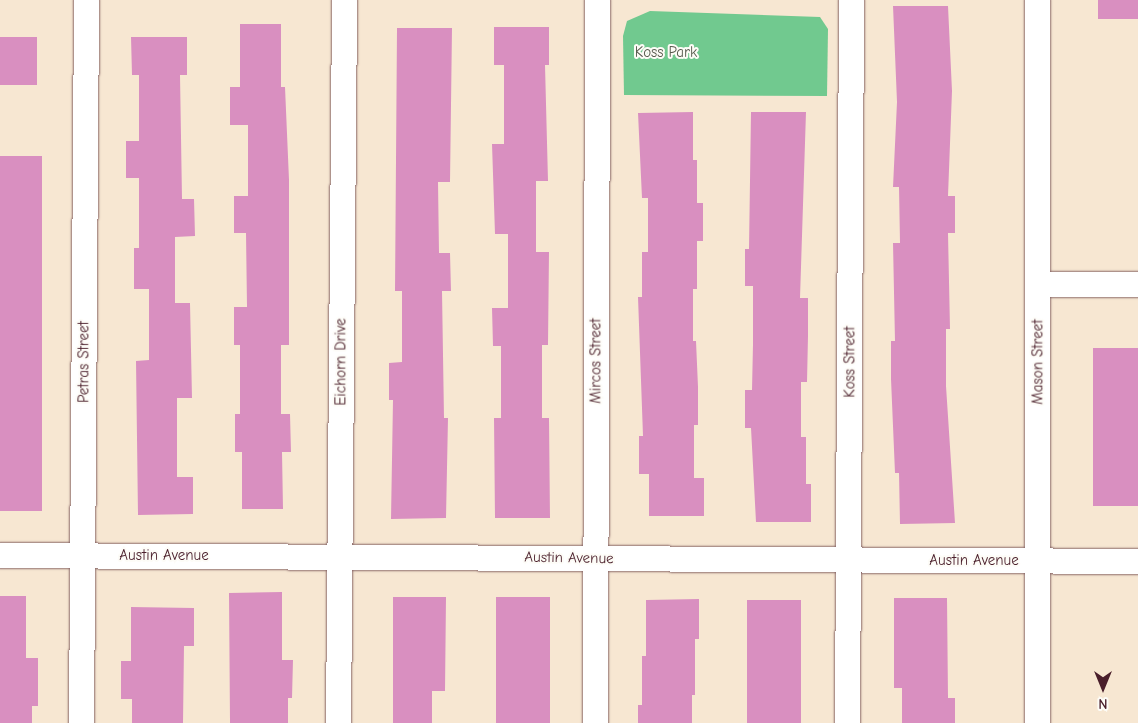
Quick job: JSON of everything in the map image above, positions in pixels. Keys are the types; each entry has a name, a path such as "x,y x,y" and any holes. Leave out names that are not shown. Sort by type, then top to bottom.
{"street":[{"name":"Petras Street","path":"81,723 86,0"},
{"name":"Eichorn Drive","path":"338,723 344,0"},
{"name":"Mircos Street","path":"595,723 596,0"},
{"name":"Koss Street","path":"847,723 850,560 851,0"},
{"name":"Mason Street","path":"1037,0 1039,561 1037,723"},
{"path":"1038,284 1138,284"},
{"name":"Austin Avenue","path":"0,555 1138,561"}],"green space":[{"name":"Koss Park","path":"650,11 820,17 828,29 827,96 624,95 623,36 627,21"}],"building":[{"path":"1098,0 1138,0 1138,19 1098,19"},
{"path":"893,6 948,6 952,91 948,196 955,196 955,233 948,233 950,329 946,329 946,386 955,523 900,524 899,473 895,473 891,379 891,341 895,341 893,243 900,243 899,187 893,187 897,102"},
{"path":"240,24 281,24 281,87 285,87 289,180 289,345 281,345 281,414 290,414 291,452 282,452 283,509 242,509 242,452 235,452 235,414 240,414 240,345 234,345 234,307 247,307 246,233 234,233 234,196 248,196 248,125 230,125 230,87 240,87"},
{"path":"494,27 549,27 549,65 545,65 548,181 536,181 536,252 549,252 548,345 542,345 542,418 549,418 550,518 495,518 494,418 501,418 501,346 493,346 492,308 508,308 508,234 495,234 492,144 504,144 504,65 494,65"},
{"path":"397,28 452,28 450,182 438,182 439,253 450,253 451,291 442,291 444,418 448,418 446,518 391,519 393,400 389,400 389,363 402,362 402,291 395,291"},
{"path":"0,37 37,37 37,85 0,85"},
{"path":"131,37 187,37 187,75 180,75 182,199 194,199 195,236 175,237 175,303 190,303 192,398 177,398 177,477 193,477 193,514 138,515 136,361 149,360 149,289 134,289 134,248 139,248 139,178 126,178 126,141 139,141 139,75 132,75"},
{"path":"693,112 693,160 697,160 697,203 703,203 703,241 697,241 697,289 693,289 693,341 696,341 698,387 698,425 694,425 694,478 704,478 704,516 649,516 649,474 639,474 639,436 643,436 638,297 642,297 642,252 648,252 648,198 642,198 638,113"},
{"path":"751,112 806,112 800,298 808,298 808,336 807,382 801,382 801,437 806,437 806,484 811,484 811,522 756,522 751,428 745,428 745,390 752,390 753,344 753,286 745,286 745,249 749,249"},
{"path":"0,156 42,156 42,511 0,511"},
{"path":"1093,348 1138,348 1138,506 1093,506"},
{"path":"282,592 282,660 293,660 292,698 288,698 288,723 230,723 229,593"},
{"path":"0,596 26,596 26,658 38,658 38,706 32,706 32,723 0,723"},
{"path":"393,597 446,597 445,691 432,691 432,723 393,723"},
{"path":"496,597 550,597 550,723 496,723"},
{"path":"894,598 947,598 948,698 955,698 955,723 902,723 902,688 894,688"},
{"path":"699,599 699,639 695,639 695,695 692,695 692,723 638,723 638,705 642,705 642,656 646,656 646,600"},
{"path":"747,600 801,600 801,723 747,723"},
{"path":"131,607 194,608 194,646 184,646 183,723 132,723 132,699 121,699 121,661 131,661"}]}
